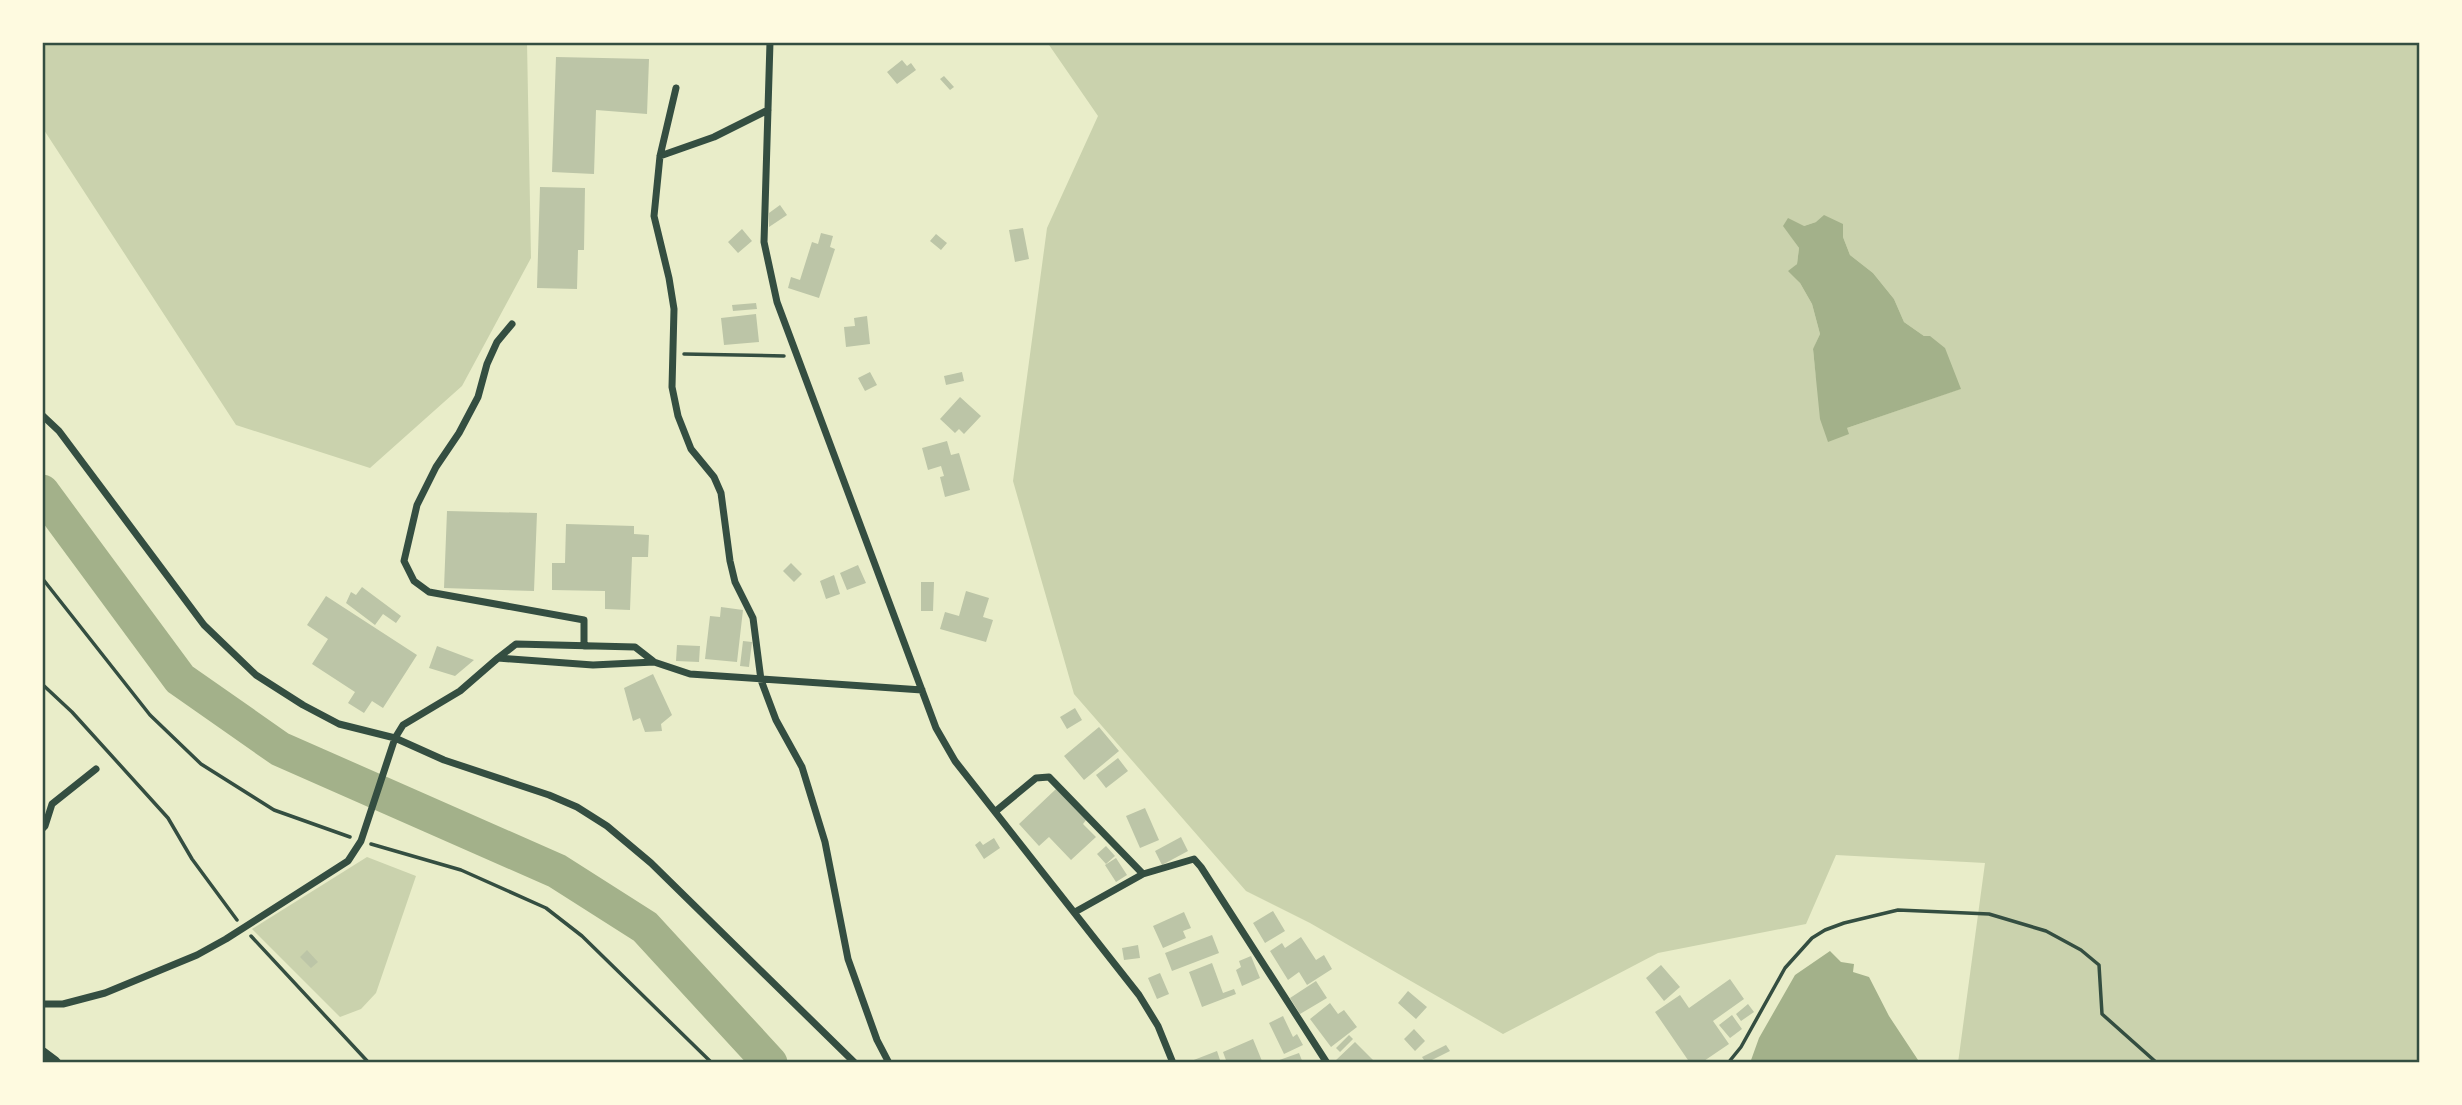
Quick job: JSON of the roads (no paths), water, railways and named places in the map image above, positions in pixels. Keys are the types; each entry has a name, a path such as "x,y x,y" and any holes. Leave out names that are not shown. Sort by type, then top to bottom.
{"main road":[{"path":"42,1054 54,1063"}],"street":[{"path":"770,42 764,242 769,274 777,302 936,728 955,761 1139,995 1158,1026 1173,1063"},
{"path":"676,88 660,156 654,216 674,309 672,387 678,416 691,449 713,477 721,493 730,561 736,582 753,618 761,680 776,720 802,767 825,842 848,959 877,1040 889,1063"},
{"path":"660,156 714,137 768,110"},
{"path":"512,324 497,342 487,364 478,397 459,433 436,467 417,505 404,561 414,581 429,592 584,620 584,646"},
{"path":"42,415 59,431 204,625 256,675 303,705 340,724 549,795 577,807 607,826 651,863 855,1063"},
{"path":"42,1004 63,1004 104,993 197,955 348,861 361,841 394,742 403,725 460,691 516,643 635,647 654,662 690,674 922,690"},
{"path":"498,659 593,665 654,662"},
{"path":"42,829 52,804 96,769"},
{"path":"996,811 1036,778 1049,777 1143,874"},
{"path":"1075,912 1143,874 1194,859 1327,1063"}],"waterway":[{"path":"42,492 180,679 280,749 557,871 645,927 770,1063"}]}
